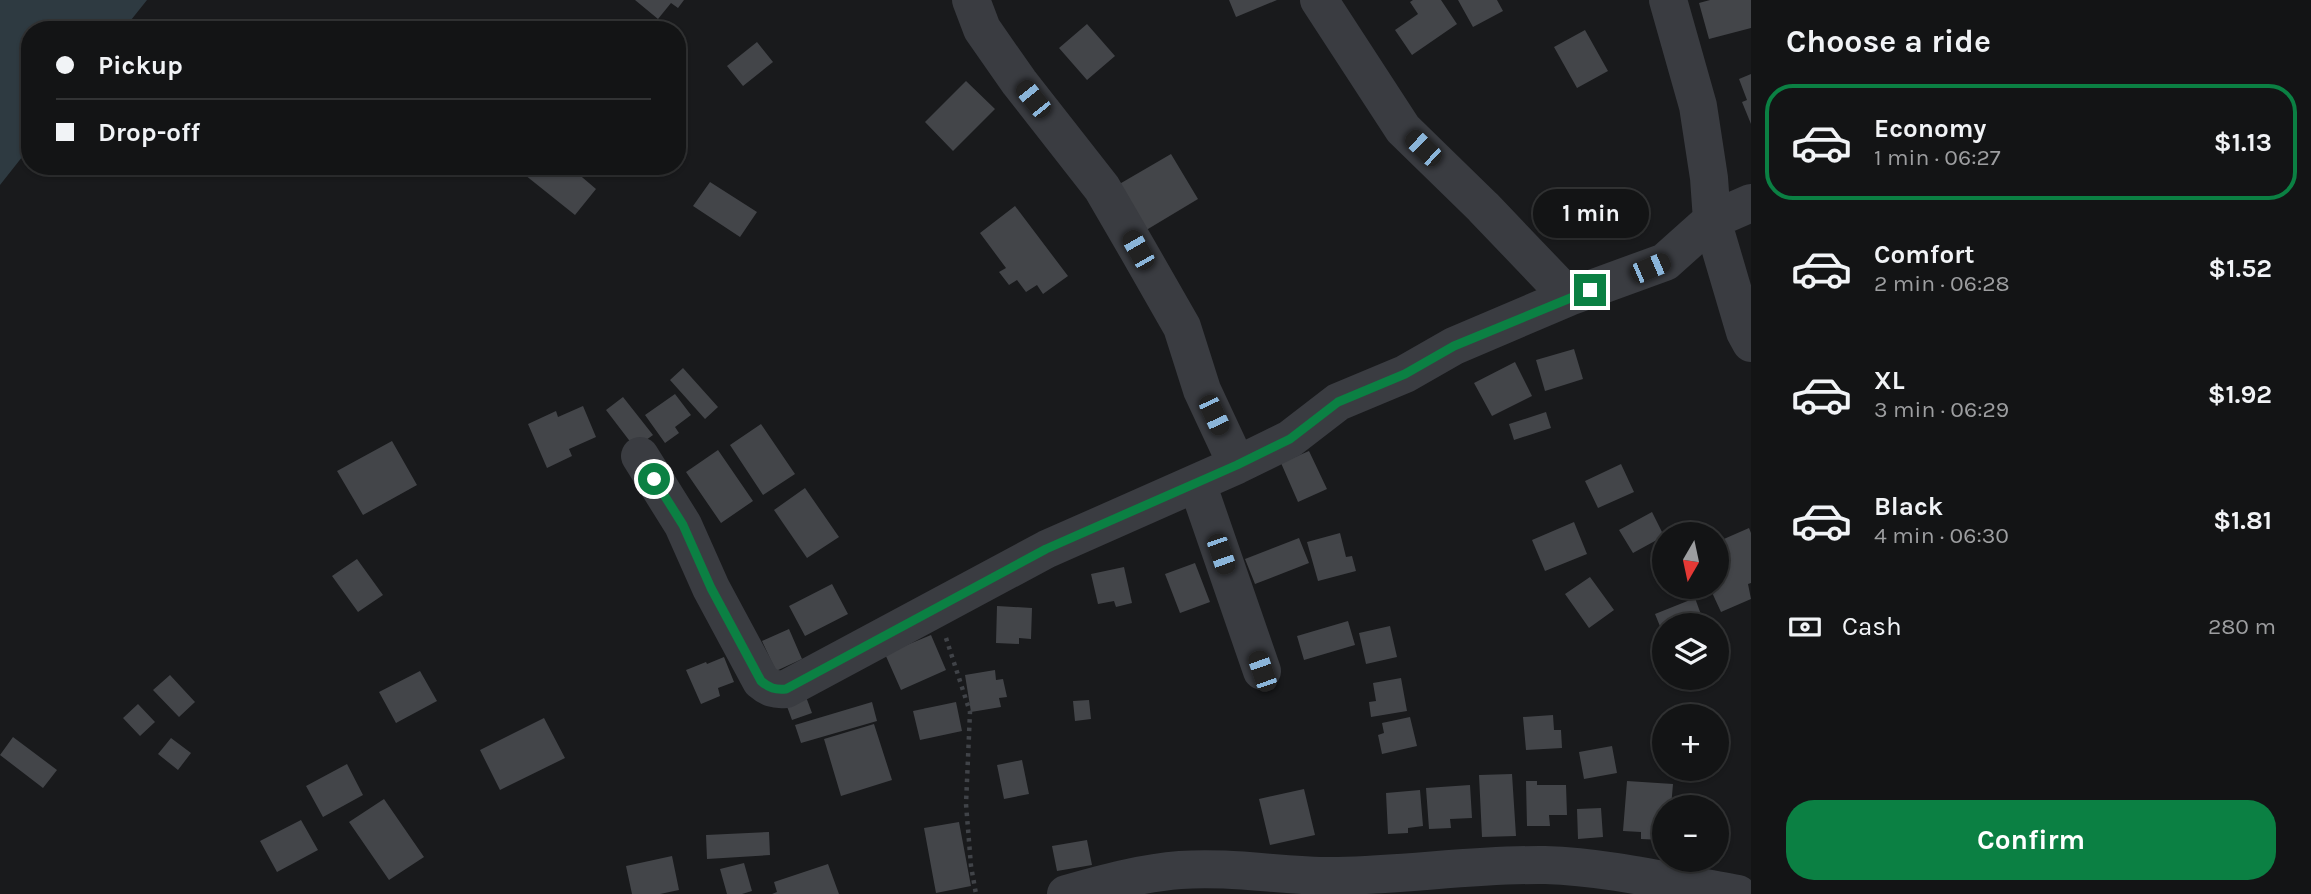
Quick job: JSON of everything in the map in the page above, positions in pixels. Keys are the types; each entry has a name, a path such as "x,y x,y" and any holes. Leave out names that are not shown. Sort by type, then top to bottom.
{"street":[{"path":"971,0 982,29 1019,82 1102,188 1138,250 1182,327 1202,390 1237,465"},
{"path":"1319,0 1404,129 1569,298"},
{"path":"1668,0 1698,106 1709,178 1712,220 1745,332 1751,343"},
{"path":"640,456 683,525 711,588 761,681 777,690 786,689 1046,549 1290,439 1338,402 1405,374 1454,346 1665,262 1712,220 1751,203"},
{"path":"1197,483 1262,671"},
{"path":"1066,894 1143,875 1180,870 1230,870 1296,884 1365,876 1546,865 1596,869 1738,894"}],"path":[{"path":"935,608 970,712 966,804 976,894"}],"shaded area":[{"path":"0,0 147,0 130,21 21,21 21,158 0,185"}],"building":[{"path":"635,0 684,0 678,8 671,3 658,19"},
{"path":"1229,0 1277,0 1236,17"},
{"path":"1441,0 1457,24 1412,55 1395,30 1418,14 1410,2"},
{"path":"1458,0 1497,0 1503,11 1473,27"},
{"path":"1710,0 1751,0 1751,28 1709,39 1699,3"},
{"path":"1087,24 1115,56 1087,80 1059,48"},
{"path":"1585,30 1608,71 1577,88 1554,47"},
{"path":"757,42 773,62 743,86 727,66"},
{"path":"1751,74 1751,124 1742,102 1747,100 1739,79"},
{"path":"966,81 995,109 953,151 925,122"},
{"path":"1171,154 1198,199 1143,232 1116,186"},
{"path":"525,175 580,175 596,189 575,215"},
{"path":"710,182 757,212 740,237 693,206"},
{"path":"1015,206 1068,276 1043,294 1037,285 1026,292 1017,280 1009,285 999,272 1006,268 980,233"},
{"path":"1574,349 1583,379 1545,391 1536,360"},
{"path":"1515,362 1532,396 1492,416 1474,383"},
{"path":"683,368 718,407 705,419 670,380"},
{"path":"675,394 691,415 675,427 679,433 665,443 645,415"},
{"path":"623,397 653,435 635,448 606,410"},
{"path":"583,406 596,437 569,449 572,456 547,468 528,424 556,411 558,417"},
{"path":"1546,412 1551,428 1514,440 1509,424"},
{"path":"761,424 795,474 763,495 730,445"},
{"path":"392,441 417,485 363,515 337,471"},
{"path":"718,450 753,501 721,523 686,472"},
{"path":"1309,451 1327,489 1298,502 1281,463"},
{"path":"1621,464 1634,492 1598,508 1585,481"},
{"path":"805,488 839,537 807,558 774,510"},
{"path":"1652,512 1657,522 1652,522 1652,543 1633,553 1619,530"},
{"path":"1574,522 1587,554 1545,571 1532,540"},
{"path":"1749,528 1751,533 1751,583 1748,584 1751,599 1721,612 1715,599 1729,599 1729,537"},
{"path":"1340,533 1346,557 1352,556 1356,571 1318,581 1307,542"},
{"path":"1299,538 1309,563 1255,584 1245,559"},
{"path":"357,559 383,595 358,612 332,576"},
{"path":"1195,563 1210,602 1180,613 1165,574"},
{"path":"1124,567 1132,603 1116,607 1114,601 1098,604 1091,574"},
{"path":"1590,577 1614,610 1589,628 1565,594"},
{"path":"832,584 848,614 805,636 789,606"},
{"path":"1695,599 1700,613 1658,613"},
{"path":"997,606 1032,608 1031,639 1019,638 1019,644 996,643"},
{"path":"1348,621 1355,645 1304,660 1297,636"},
{"path":"1390,626 1397,657 1366,664 1359,633"},
{"path":"789,629 802,659 776,671 762,641"},
{"path":"931,635 946,670 901,690 885,654"},
{"path":"724,657 734,682 718,688 720,696 701,704 686,670"},
{"path":"995,670 996,680 1003,679 1007,697 999,698 1001,707 971,712 965,675"},
{"path":"420,671 437,701 396,723 379,692"},
{"path":"170,675 195,702 179,717 153,690"},
{"path":"1401,678 1407,711 1371,717 1369,702 1376,701 1373,683"},
{"path":"802,686 812,713 792,720 782,693"},
{"path":"1089,700 1091,719 1075,721 1073,701"},
{"path":"872,702 877,721 801,743 795,725"},
{"path":"956,702 962,731 920,740 913,711"},
{"path":"138,704 155,722 140,736 123,718"},
{"path":"1553,715 1554,730 1561,730 1562,748 1526,750 1523,717"},
{"path":"1410,717 1417,746 1382,754 1378,735 1384,733 1382,723"},
{"path":"544,718 565,758 500,790 480,750"},
{"path":"874,724 892,780 841,796 824,739"},
{"path":"13,737 57,770 43,788 0,755"},
{"path":"171,738 191,753 178,770 158,754"},
{"path":"1612,746 1617,773 1584,779 1579,752"},
{"path":"1022,760 1029,794 1004,799 997,765"},
{"path":"347,764 363,795 323,817 306,786"},
{"path":"1512,774 1516,836 1482,837 1479,775"},
{"path":"1526,781 1537,781 1537,785 1566,785 1567,815 1549,815 1550,826 1527,826"},
{"path":"1627,781 1673,784 1672,795 1652,795 1652,840 1641,839 1641,832 1623,831"},
{"path":"1470,785 1472,818 1450,819 1451,828 1429,829 1426,788"},
{"path":"1304,789 1315,835 1270,845 1259,799"},
{"path":"1420,790 1423,826 1408,828 1408,833 1388,834 1386,793"},
{"path":"384,799 424,857 389,880 349,822"},
{"path":"1601,808 1603,837 1578,839 1577,809"},
{"path":"301,820 318,850 277,872 260,841"},
{"path":"959,822 971,886 936,893 924,828"},
{"path":"769,832 770,855 707,859 706,835"},
{"path":"1087,840 1092,865 1057,871 1052,846"},
{"path":"672,856 679,890 660,894 632,894 626,866"},
{"path":"744,863 752,891 727,894 720,869"},
{"path":"828,864 839,894 772,894 777,892 774,882"}],"route":[{"path":"654,479 683,525 711,588 761,681 777,690 786,689 1046,549 1290,439 1338,402 1405,374 1454,346 1590,290"}]}
